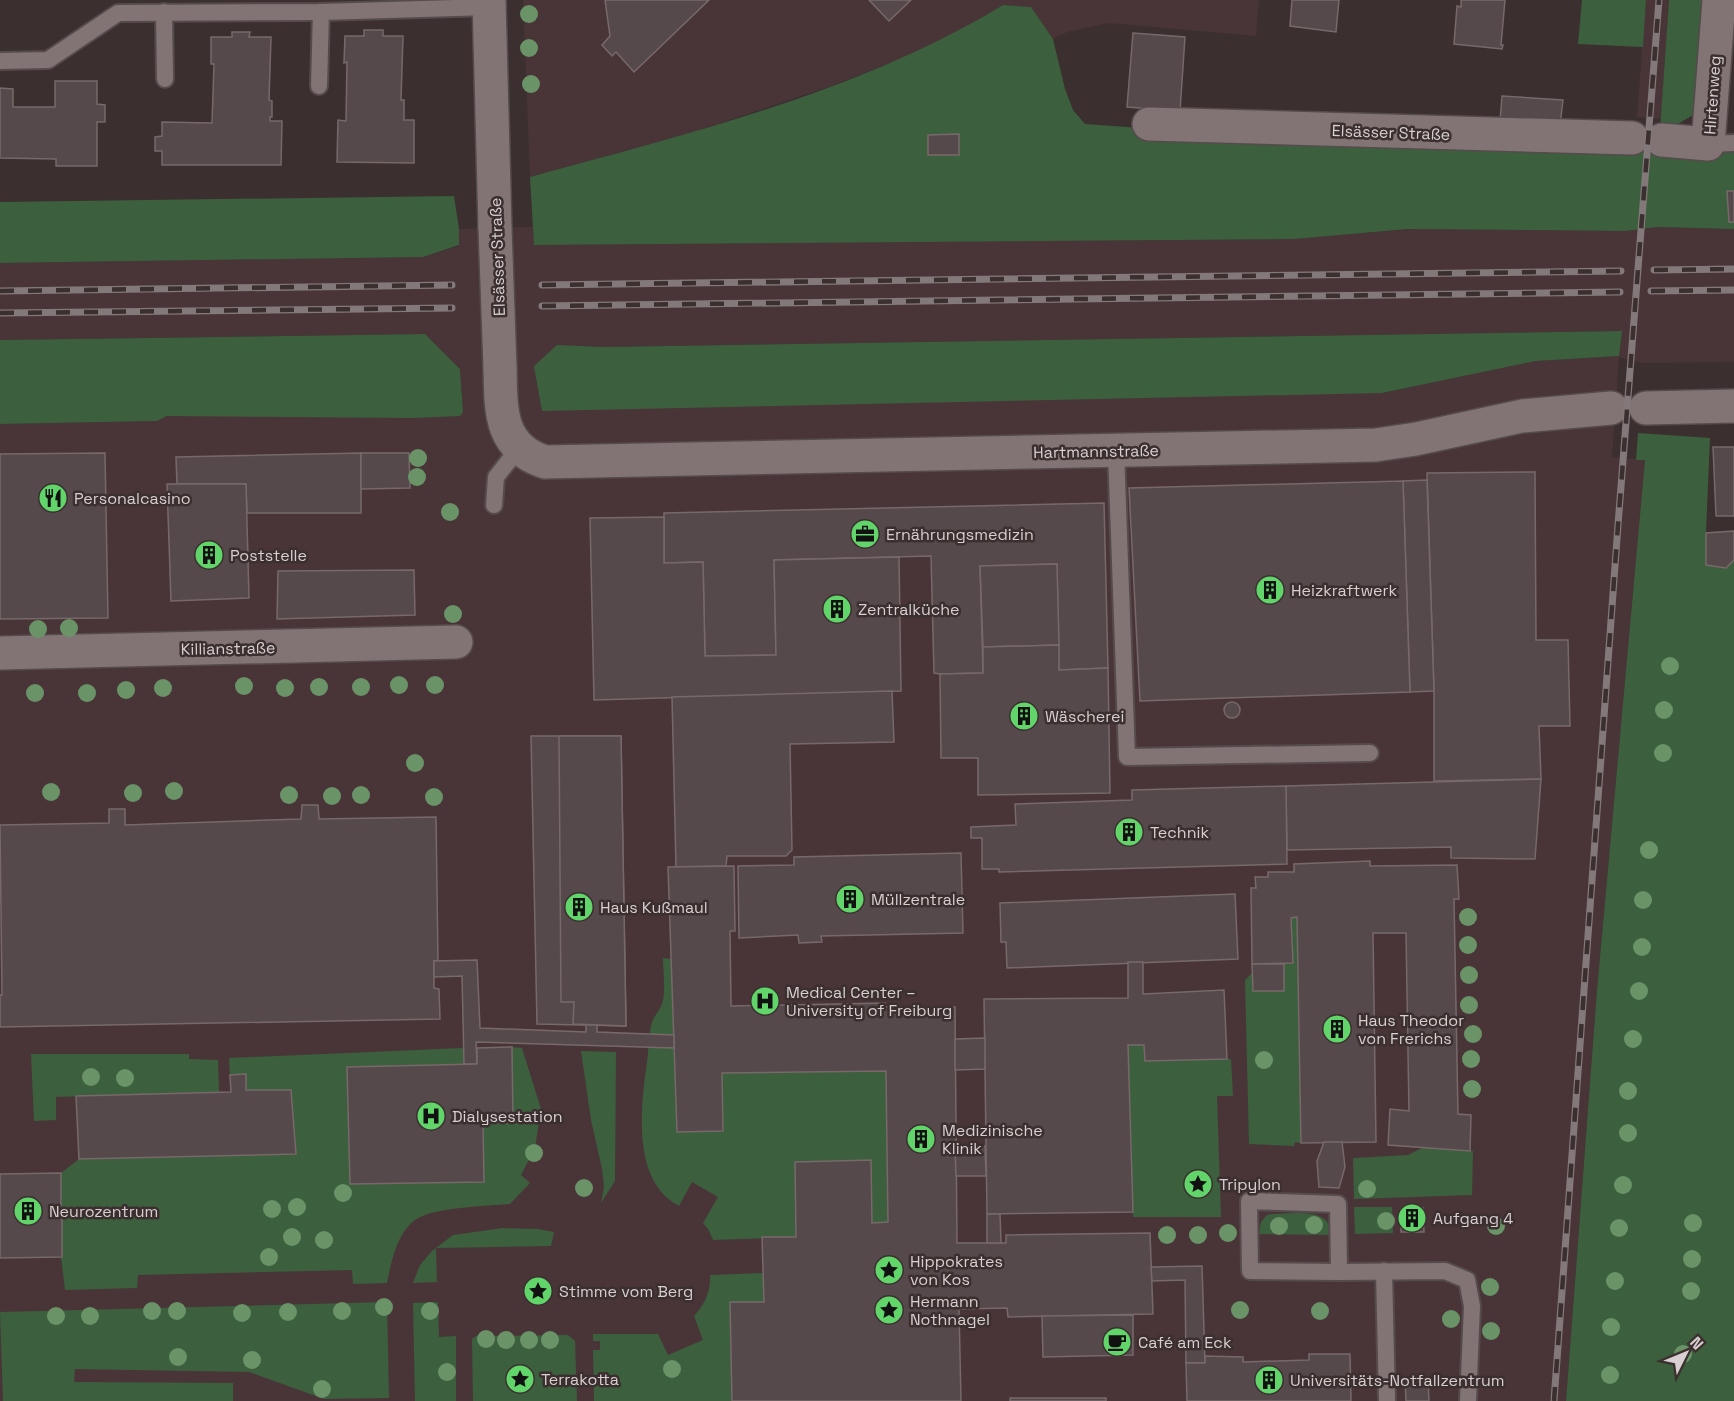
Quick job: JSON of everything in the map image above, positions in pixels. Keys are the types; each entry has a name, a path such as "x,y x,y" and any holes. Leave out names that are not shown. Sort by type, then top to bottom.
{"street":[{"name":"Hirtenweg","path":"1647,139 1721,144 1719,0"},
{"name":"Elsässer Straße","path":"489,4 500,367 504,420 511,438 519,448"},
{"name":"Elsässer Straße","path":"1149,124 1647,139"},
{"path":"1646,408 1734,406"},
{"name":"Hartmannstraße","path":"519,448 531,457 545,462 577,462 1376,445 1416,439 1521,416 1611,408"},
{"name":"Killianstraße","path":"0,653 456,642"}],"lane":[{"path":"0,61 48,60 118,14 321,12 489,4"},
{"path":"164,12 165,78"},
{"path":"319,86 321,12"},
{"path":"494,506 496,477 519,448"},
{"path":"1116,451 1127,757 1370,753"},
{"path":"1339,1272 1338,1204 1249,1201 1250,1271 1339,1272 1445,1271 1467,1280 1472,1306 1468,1401"},
{"path":"1384,1272 1387,1401"}],"shaded area":[{"path":"523,0 1259,0 1256,36 1109,23 1067,32 1053,39 1031,7 1003,5 963,29 906,57 834,85 691,133 530,177"},
{"path":"1646,0 1669,0 1661,119 1637,117"},
{"name":"Medical Center – University of Freiburg","path":"533,227 534,245 1295,239 1408,229 1626,231 1657,227 1734,229 1734,362 1643,363 1619,357 1612,457 1645,460 1597,990 1566,1401 0,1401 0,424 157,421 167,416 460,416 463,412 460,369 425,334 0,340 0,263 423,257 459,246 459,229","holes":["1621,331 1619,356 1536,361 1382,393 557,345 603,347"]}],"green space":[{"path":"1582,0 1646,0 1643,47 1578,44"},
{"path":"1669,0 1710,0 1704,94 1693,115 1678,124 1660,130"},
{"path":"1003,5 1031,7 1053,39 1065,89 1073,110 1085,124 1224,134 1659,151 1734,148 1734,229 1657,227 1626,231 1408,229 1295,239 534,245 530,177 712,126 833,86 948,36"},
{"path":"454,196 459,245 423,257 0,263 0,202"},
{"path":"1622,331 1619,356 1536,361 1382,393 542,411 534,366 557,345 603,347"},
{"path":"425,334 460,369 463,412 460,416 412,418 167,416 157,421 0,424 0,340"},
{"path":"1638,433 1710,438 1706,532 1734,531 1734,1401 1566,1401 1597,990 1645,460 1636,460"},
{"path":"1297,917 1301,1143 1295,1142 1294,1146 1249,1144 1245,980 1252,973 1253,991 1284,990 1284,964 1293,963 1291,918"},
{"path":"663,958 671,959 677,1131 723,1131 722,1073 886,1071 888,1222 872,1223 871,1160 796,1162 796,1237 713,1240 703,1223 718,1197 692,1182 679,1206 664,1194 653,1179 646,1161 642,1120 650,1030 663,999"},
{"path":"1128,1045 1144,1045 1145,1061 1231,1059 1233,1096 1217,1096 1221,1217 1133,1217"},
{"path":"512,1047 522,1048 541,1109 535,1148 521,1175 530,1183 510,1204 434,1212 415,1220 399,1240 387,1283 353,1284 352,1270 138,1275 137,1288 65,1290 55,1206 61,1205 61,1173 79,1159 296,1154 291,1090 246,1090 246,1074 230,1075 229,1058 463,1048 464,1064 347,1067 350,1183 484,1181 483,1123"},
{"path":"581,1051 616,1052 615,1181 601,1203 604,1187 602,1169 591,1120"},
{"path":"31,1054 189,1054 189,1059 218,1060 219,1092 56,1097 56,1120 34,1121"},
{"path":"1424,1147 1473,1151 1472,1195 1354,1199 1353,1158 1408,1155"},
{"path":"1354,1207 1392,1207 1393,1233 1355,1234"},
{"path":"1299,1213 1318,1216 1325,1219 1330,1235 1259,1234 1261,1222 1267,1215"},
{"path":"503,1228 554,1232 551,1246 436,1248 437,1282 413,1283 420,1265 432,1251 453,1235"},
{"path":"763,1273 764,1302 730,1303 732,1401 594,1401 593,1350 600,1350 600,1341 593,1341 593,1334 658,1334 668,1355 703,1340 694,1316 707,1297 710,1275"},
{"path":"387,1302 389,1398 324,1399 249,1372 75,1369 74,1382 233,1383 233,1401 3,1401 0,1312"},
{"path":"438,1302 439,1337 456,1336 456,1401 415,1401 413,1303"},
{"path":"568,1335 575,1341 577,1401 473,1401 472,1339 476,1336"}],"building":[{"path":"605,0 709,0 634,72 616,52 612,56 602,45 610,36"},
{"path":"869,0 911,0 889,21"},
{"path":"1292,0 1339,0 1336,32 1290,26"},
{"path":"1461,0 1505,0 1502,49 1454,44 1457,6 1461,7"},
{"path":"364,30 383,30 383,36 403,36 401,100 404,100 404,120 414,120 414,163 337,162 338,120 346,121 345,36 364,36"},
{"path":"232,32 250,32 249,37 271,37 269,100 272,101 272,117 270,121 282,121 281,165 162,165 162,151 155,151 155,137 162,136 162,122 212,123 214,64 211,64 211,37 232,37"},
{"path":"1133,33 1185,37 1180,111 1127,107"},
{"path":"55,81 97,81 97,104 105,105 105,122 97,122 97,166 56,166 56,159 0,158 0,88 13,89 13,107 55,107"},
{"path":"1502,96 1563,100 1560,125 1500,121"},
{"path":"959,134 959,155 928,155 928,135"},
{"path":"1727,191 1734,191 1734,222 1729,222"},
{"path":"1713,447 1734,447 1734,516 1716,516"},
{"name":"Personalcasino","path":"105,453 108,618 0,619 0,454"},
{"path":"361,453 361,513 247,513 246,484 177,484 176,457"},
{"path":"361,453 409,453 410,488 361,489"},
{"name":"Heizkraftwerk","path":"1535,472 1536,640 1568,640 1570,726 1539,726 1541,779 1434,781 1434,691 1427,473"},
{"path":"1427,480 1434,691 1410,692 1403,481"},
{"name":"Heizkraftwerk","path":"1403,481 1410,692 1140,701 1129,488"},
{"name":"Poststelle","path":"167,484 246,484 249,598 171,601"},
{"path":"1104,503 1108,668 1059,670 1057,564 980,566 983,673 940,674 934,673 931,556 774,560 776,655 705,656 703,562 664,563 664,513"},
{"name":"Zentralküche","path":"664,517 664,563 703,562 705,656 776,655 774,560 899,557 901,691 594,700 590,518"},
{"path":"1734,531 1734,560 1726,568 1706,565 1706,533"},
{"path":"1057,564 1059,645 983,647 980,566"},
{"path":"414,570 415,615 277,619 278,571"},
{"name":"Wäscherei","path":"1059,645 1059,670 1108,668 1110,793 978,795 978,758 941,758 940,674 983,673 983,647"},
{"path":"892,691 894,742 790,744 792,850 786,856 727,856 726,866 676,867 672,697"},
{"path":"1229,702 1235,702 1240,710 1238,716 1229,718 1224,713 1224,707"},
{"name":"Haus Kußmaul","path":"531,736 621,736 626,1026 537,1024"},
{"name":"Haus Kußmaul","path":"559,736 621,736 626,1026 573,1024 574,1002 561,1002"},
{"path":"1541,779 1535,859 1451,858 1451,847 1287,850 1286,786"},
{"name":"Technik","path":"1286,786 1287,864 999,872 999,869 982,869 982,838 971,838 971,827 1016,825 1015,804 1132,800 1132,790"},
{"path":"302,805 318,805 319,819 436,817 438,961 434,961 434,988 439,989 440,1019 0,1027 0,995 2,995 0,825 109,823 109,809 125,809 125,825 301,819"},
{"name":"Müllzentrale","path":"961,853 963,933 821,936 822,942 799,943 798,935 739,938 738,866 794,865 794,857"},
{"name":"Haus Theodor von Frerichs","path":"1370,861 1370,866 1457,865 1459,899 1454,899 1458,1114 1471,1115 1470,1151 1388,1145 1390,1109 1409,1111 1406,933 1373,933 1376,1142 1301,1143 1297,917 1291,918 1293,963 1252,964 1251,888 1256,888 1255,877 1268,877 1268,872 1294,872 1294,864"},
{"name":"Medizinische Klinik","path":"734,866 735,931 730,931 731,1006 885,1003 885,1007 955,1007 957,1243 1006,1243 1006,1235 1150,1233 1153,1314 1008,1317 1007,1308 959,1309 961,1401 732,1401 730,1302 764,1302 762,1237 796,1237 795,1162 871,1160 872,1223 888,1222 886,1071 722,1073 723,1131 677,1132 668,867"},
{"path":"1235,894 1238,959 1007,968 1006,942 1001,942 1000,903"},
{"path":"477,960 480,1028 586,1032 586,1025 597,1025 597,1032 674,1035 674,1048 476,1042 477,1064 464,1064 462,976 434,977 434,961"},
{"path":"1128,962 1143,962 1143,994 1224,990 1227,1059 1145,1061 1144,1045 1128,1045 1133,1212 987,1214 984,999 1128,998"},
{"path":"1252,964 1284,964 1284,991 1253,991"},
{"path":"985,1038 985,1069 955,1070 955,1039"},
{"name":"Dialysestation","path":"512,1047 513,1123 483,1123 484,1182 350,1184 347,1067 477,1064 477,1048"},
{"path":"246,1074 246,1090 291,1090 296,1154 79,1159 76,1096 231,1092 230,1075"},
{"path":"1324,1142 1342,1142 1345,1167 1339,1188 1319,1187 1317,1161"},
{"path":"955,1146 985,1146 986,1176 956,1176"},
{"name":"Neurozentrum","path":"61,1173 61,1205 55,1206 55,1216 62,1216 62,1257 0,1258 0,1174"},
{"name":"Aufgang 4","path":"1423,1208 1424,1232 1401,1232 1401,1209"},
{"path":"987,1214 1000,1214 1001,1243 987,1243"},
{"path":"1202,1266 1205,1363 1186,1363 1185,1280 1152,1281 1151,1267"},
{"path":"1133,1315 1133,1355 1043,1357 1042,1316"},
{"name":"Universitäts-Notfallzentrum","path":"1309,1354 1350,1354 1351,1401 1187,1401 1186,1363 1205,1363 1205,1356 1243,1357 1243,1362 1309,1360"},
{"path":"1428,1378 1429,1401 1406,1401 1405,1379"},
{"path":"1010,1398 1106,1398 1106,1401 1010,1401"}],"railway":[{"path":"1554,1401 1659,0"},
{"path":"1654,270 1734,269"},
{"path":"542,285 1621,271"},
{"path":"0,291 452,285"},
{"path":"1651,291 1734,290"},
{"path":"542,306 1620,292"},
{"path":"0,313 452,308"}],"place":[{"name":"Personalcasino","path":"53,498"},
{"name":"Ernährungsmedizin","path":"865,534"},
{"name":"Poststelle","path":"209,555"},
{"name":"Heizkraftwerk","path":"1270,590"},
{"name":"Zentralküche","path":"837,609"},
{"name":"Wäscherei","path":"1024,716"},
{"name":"Technik","path":"1129,832"},
{"name":"Müllzentrale","path":"850,899"},
{"name":"Haus Kußmaul","path":"579,907"},
{"name":"Medical Center – University of Freiburg","path":"765,1001"},
{"name":"Haus Theodor von Frerichs","path":"1337,1029"},
{"name":"Dialysestation","path":"431,1116"},
{"name":"Medizinische Klinik","path":"921,1139"},
{"name":"Tripylon","path":"1198,1184"},
{"name":"Neurozentrum","path":"28,1211"},
{"name":"Aufgang 4","path":"1412,1218"},
{"name":"Hippokrates von Kos","path":"889,1270"},
{"name":"Stimme vom Berg","path":"538,1291"},
{"name":"Hermann Nothnagel","path":"889,1310"},
{"name":"Café am Eck","path":"1117,1342"},
{"name":"Terrakotta","path":"520,1379"},
{"name":"Universitäts-Notfallzentrum","path":"1269,1380"}]}
